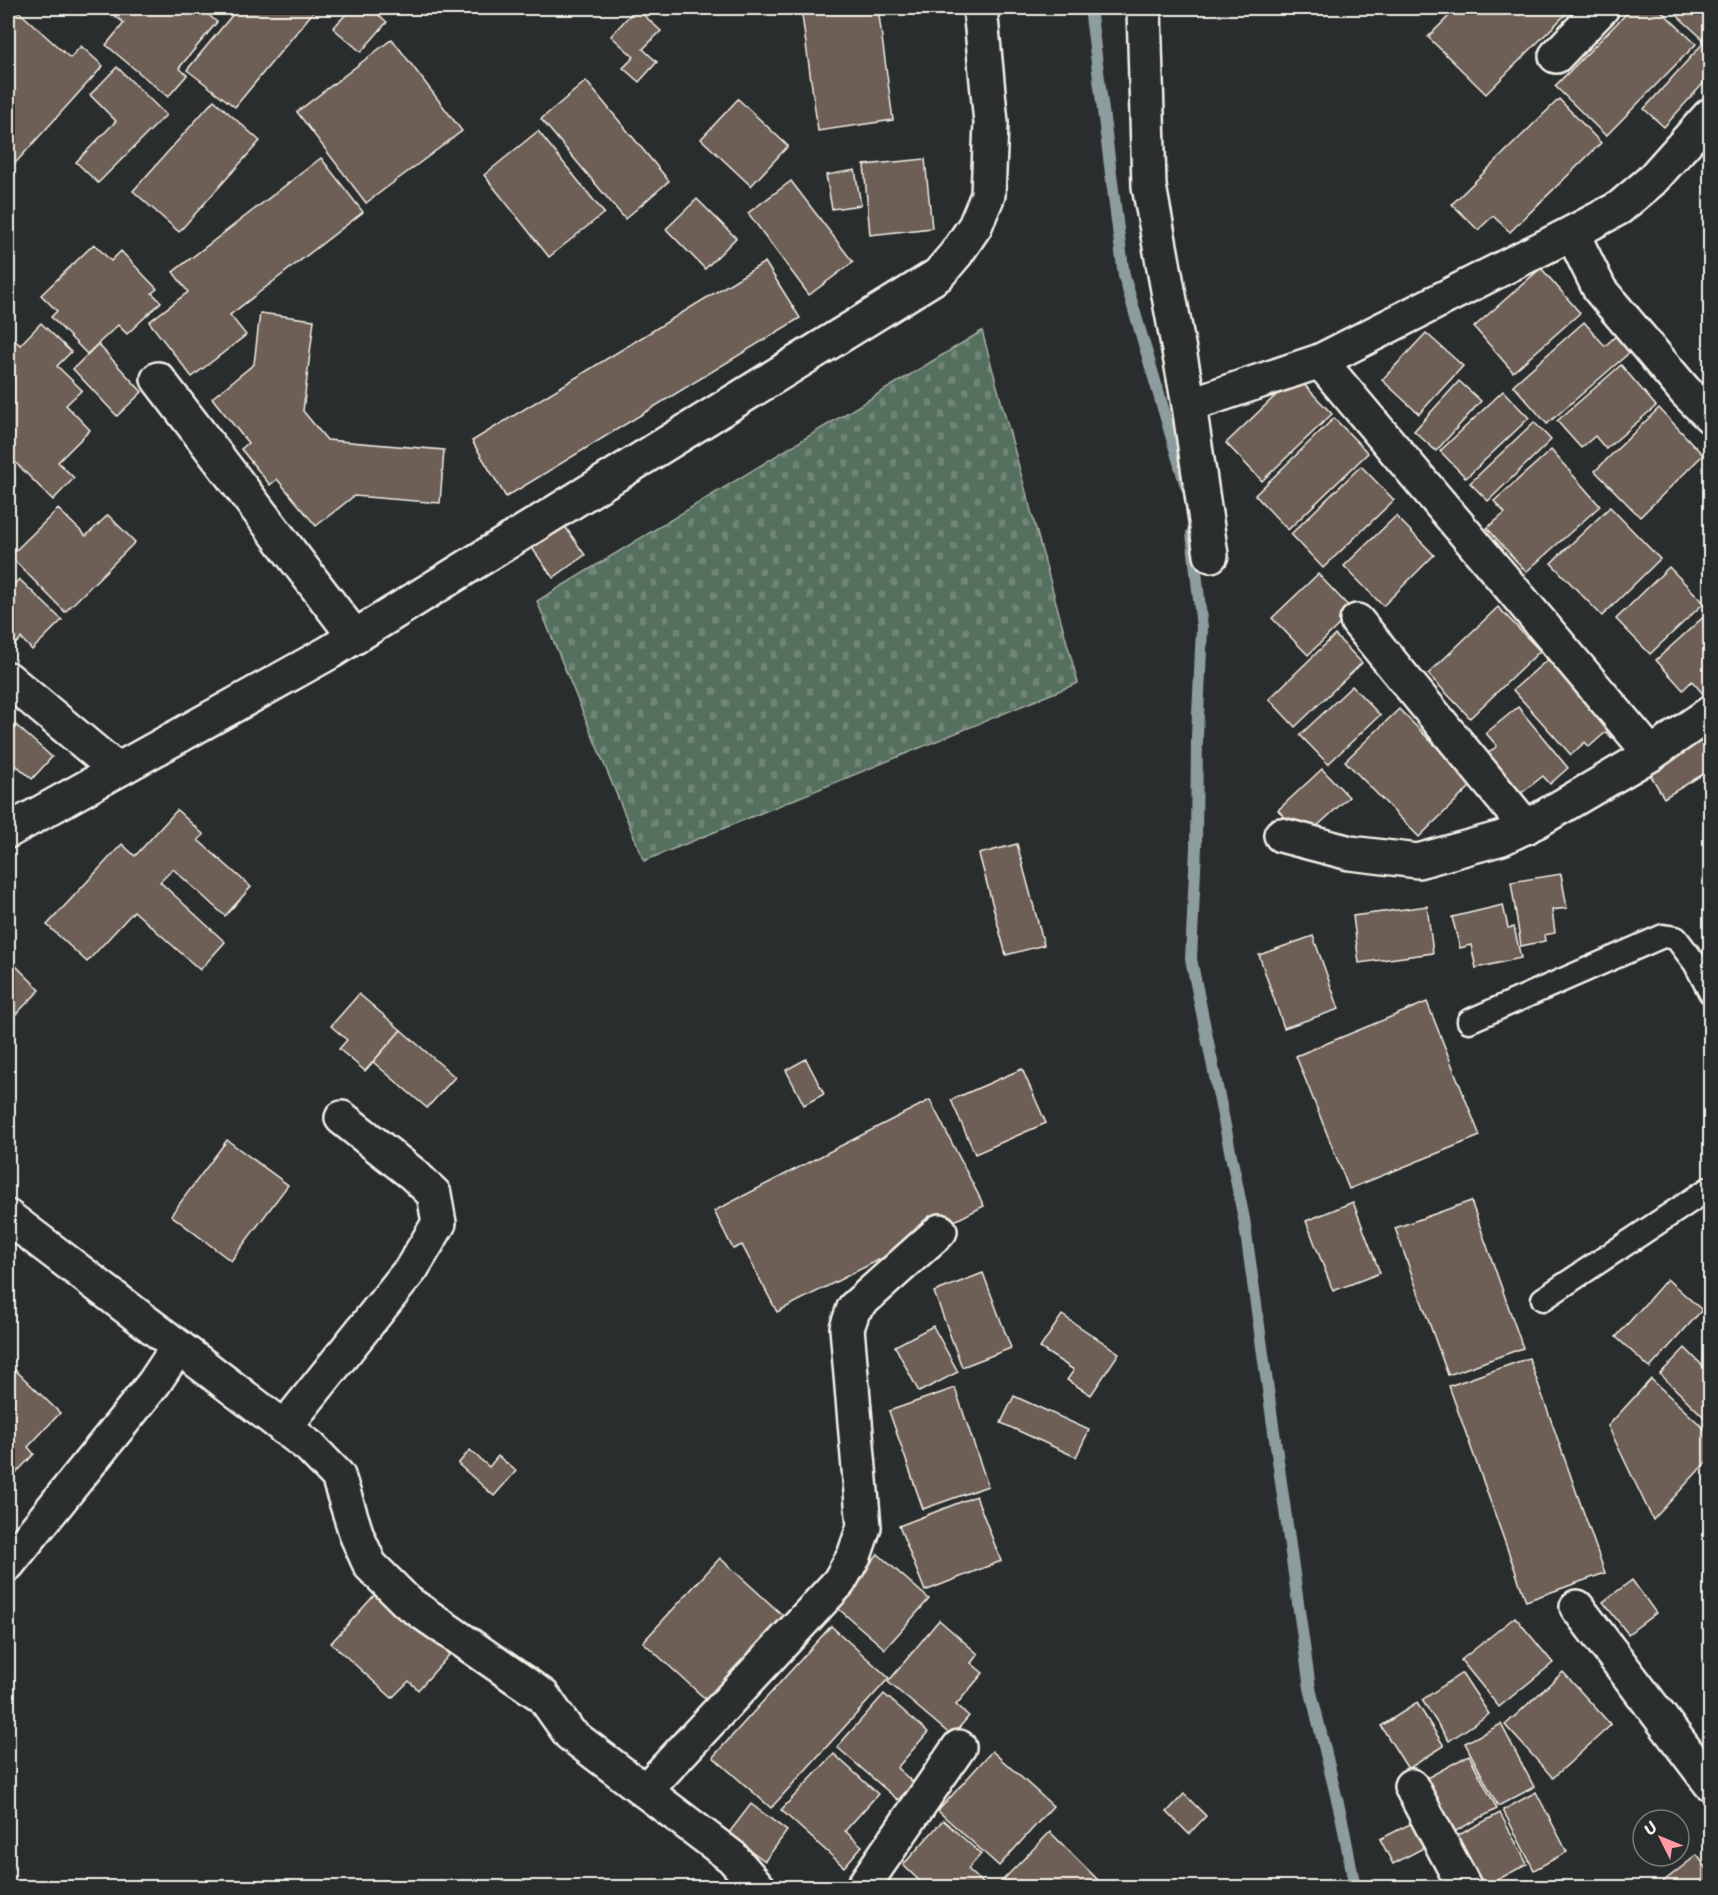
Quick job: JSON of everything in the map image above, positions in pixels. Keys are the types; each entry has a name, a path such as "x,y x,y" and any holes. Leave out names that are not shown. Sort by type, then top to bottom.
{"street":[{"path":"8,831 330,652 938,274 956,254 975,226 988,195 991,123 980,8"},
{"path":"1144,8 1149,186 1189,405 1211,555"},
{"path":"1556,56 1602,8"},
{"path":"1189,405 1320,361 1619,208 1651,181 1710,115"},
{"path":"1572,234 1600,290 1685,391 1710,416"},
{"path":"1320,361 1651,754"},
{"path":"158,380 355,637"},
{"path":"1357,621 1526,827"},
{"path":"8,679 117,770"},
{"path":"1281,836 1350,853 1418,861 1502,838 1526,827 1651,754 1710,713"},
{"path":"284,1428 412,1268 439,1223 434,1194 413,1174 342,1118"},
{"path":"8,1217 310,1447 338,1476 357,1536 370,1565 406,1602 543,1696 570,1734 732,1857 759,1887"},
{"path":"645,1791 839,1582 854,1556 864,1527 847,1328 854,1308 940,1231"},
{"path":"8,1564 145,1393 178,1347"},
{"path":"1577,1607 1710,1783"},
{"path":"862,1887 959,1747"},
{"path":"1411,1786 1465,1887"}],"lane":[{"path":"1469,1021 1663,936 1676,938 1695,963 1710,992"},
{"path":"1543,1299 1710,1188"}],"green space":[{"path":"982,331 1078,683 644,861 537,601"}],"building":[{"path":"105,8 200,8 217,22 179,68 187,75 168,97 106,45 124,23"},
{"path":"238,8 312,8 315,10 235,107 187,70"},
{"path":"352,8 370,8 387,22 361,52 333,28"},
{"path":"636,8 661,31 643,49 657,62 639,82 623,68 634,57 611,36"},
{"path":"801,8 878,8 893,120 818,131"},
{"path":"1457,8 1572,8 1486,94 1428,37"},
{"path":"1632,8 1658,8 1696,44 1606,136 1555,86"},
{"path":"1669,8 1710,8 1710,48 1705,41"},
{"path":"17,10 70,58 81,46 103,66 9,170 8,21"},
{"path":"392,39 462,131 366,203 297,112"},
{"path":"1705,41 1710,46 1710,76 1664,127 1644,109"},
{"path":"117,67 166,115 98,183 76,162 116,121 90,95"},
{"path":"586,81 669,181 625,219 541,119"},
{"path":"738,99 788,146 751,186 701,139"},
{"path":"1559,99 1601,143 1510,232 1493,216 1478,230 1452,204"},
{"path":"214,100 260,141 179,232 133,191"},
{"path":"538,131 604,213 549,257 484,175"},
{"path":"321,158 363,212 230,315 246,335 192,377 149,322 188,292 173,272"},
{"path":"925,159 932,228 870,235 864,165"},
{"path":"855,170 861,205 832,209 826,175"},
{"path":"791,181 853,262 809,295 748,213"},
{"path":"697,199 736,238 705,269 666,229"},
{"path":"94,244 111,261 121,251 157,289 152,293 161,302 127,334 118,325 87,354 51,317 57,311 41,295"},
{"path":"765,262 800,318 506,497 472,441"},
{"path":"1541,268 1580,313 1513,372 1474,327"},
{"path":"260,313 314,320 303,411 327,440 444,450 440,503 354,496 316,526 277,479 270,485 241,449 248,443 212,398 254,364"},
{"path":"1584,322 1605,346 1621,331 1636,347 1547,424 1513,385"},
{"path":"41,323 71,352 57,366 82,390 66,405 90,430 58,462 74,478 53,500 15,462 8,469 8,334 20,345"},
{"path":"1426,333 1463,366 1419,414 1382,380"},
{"path":"98,344 142,392 117,416 73,369"},
{"path":"1621,365 1656,406 1606,449 1595,436 1581,448 1557,421"},
{"path":"1296,376 1332,414 1262,481 1226,443"},
{"path":"1459,381 1481,401 1436,451 1414,431"},
{"path":"1503,391 1529,418 1466,478 1440,451"},
{"path":"1659,408 1703,455 1640,517 1595,471"},
{"path":"1334,418 1368,453 1288,530 1255,495"},
{"path":"1534,422 1551,440 1488,501 1470,483"},
{"path":"1551,450 1600,506 1526,572 1487,528 1505,513 1494,501"},
{"path":"1361,466 1394,500 1323,568 1291,534"},
{"path":"1610,507 1660,559 1602,616 1551,563"},
{"path":"58,509 86,536 108,515 135,542 65,612 10,556"},
{"path":"1396,516 1434,555 1383,606 1344,566"},
{"path":"564,525 585,555 553,578 532,548"},
{"path":"1710,534 1710,550 1703,542"},
{"path":"1669,567 1704,603 1650,654 1616,619"},
{"path":"1318,574 1353,611 1308,655 1272,618"},
{"path":"19,579 62,620 32,650 21,638 9,651 8,591"},
{"path":"1498,607 1540,651 1470,718 1428,674"},
{"path":"1710,611 1710,702 1692,681 1683,690 1656,660"},
{"path":"1335,635 1362,663 1295,727 1269,699"},
{"path":"1556,652 1623,728 1612,738 1606,732 1589,747 1585,742 1571,755 1513,690"},
{"path":"1352,686 1380,715 1328,764 1300,735"},
{"path":"1518,707 1568,768 1550,784 1543,776 1519,795 1486,755 1497,746 1486,733"},
{"path":"1399,709 1473,784 1419,837 1345,761"},
{"path":"8,718 52,757 32,779 16,765 8,773"},
{"path":"1710,731 1710,770 1664,798 1647,769"},
{"path":"1322,769 1349,797 1304,838 1278,810"},
{"path":"177,810 204,835 198,840 251,887 225,916 173,869 160,882 225,942 200,970 134,911 87,962 47,925 122,844 135,856"},
{"path":"1017,844 1044,945 1006,955 979,854"},
{"path":"1561,874 1567,908 1552,910 1555,933 1544,935 1545,941 1521,946 1511,882"},
{"path":"1503,905 1508,928 1514,927 1521,958 1476,968 1471,945 1460,948 1452,917"},
{"path":"1427,906 1433,953 1359,963 1353,916"},
{"path":"1313,936 1339,1009 1284,1028 1259,955"},
{"path":"8,958 40,990 8,1022"},
{"path":"359,994 401,1030 365,1071 339,1049 347,1040 331,1026"},
{"path":"1427,1002 1480,1136 1349,1189 1296,1056"},
{"path":"401,1030 455,1077 427,1108 373,1062"},
{"path":"806,1059 824,1094 804,1105 786,1070"},
{"path":"1022,1069 1046,1123 975,1154 951,1100"},
{"path":"930,1100 984,1206 777,1312 742,1245 733,1249 714,1211"},
{"path":"227,1140 288,1185 231,1261 171,1215"},
{"path":"1471,1201 1523,1348 1448,1375 1395,1228"},
{"path":"1353,1202 1380,1273 1333,1291 1306,1221"},
{"path":"983,1273 1011,1348 962,1367 934,1292"},
{"path":"1667,1279 1702,1310 1650,1368 1616,1337"},
{"path":"1062,1315 1119,1353 1091,1395 1067,1380 1074,1370 1040,1348"},
{"path":"933,1326 958,1372 919,1392 895,1346"},
{"path":"1685,1348 1710,1373 1710,1423 1660,1374"},
{"path":"1529,1358 1605,1573 1526,1601 1449,1386"},
{"path":"8,1363 60,1413 28,1447 34,1454 14,1475 8,1470"},
{"path":"1651,1379 1710,1434 1710,1458 1653,1520 1608,1426"},
{"path":"955,1388 988,1486 923,1509 889,1411"},
{"path":"1014,1396 1089,1430 1076,1457 1001,1423"},
{"path":"470,1450 489,1467 498,1456 516,1471 494,1496 458,1464"},
{"path":"976,1496 1001,1561 925,1591 899,1526"},
{"path":"878,1554 929,1599 885,1649 834,1605"},
{"path":"720,1558 789,1621 712,1705 643,1642"},
{"path":"1632,1580 1656,1613 1628,1634 1603,1602"},
{"path":"379,1590 450,1654 418,1690 409,1681 392,1698 331,1643"},
{"path":"1515,1617 1553,1663 1499,1707 1461,1660"},
{"path":"939,1620 978,1654 971,1663 983,1673 956,1705 969,1716 952,1736 888,1682"},
{"path":"831,1626 889,1678 771,1808 713,1757"},
{"path":"1563,1672 1611,1725 1553,1778 1505,1725"},
{"path":"1462,1673 1489,1714 1449,1741 1422,1700"},
{"path":"884,1694 928,1732 897,1768 914,1783 898,1800 837,1747"},
{"path":"1417,1703 1444,1746 1408,1769 1381,1726"},
{"path":"1501,1724 1534,1787 1498,1806 1465,1743"},
{"path":"992,1751 1053,1806 999,1866 938,1811"},
{"path":"834,1754 878,1794 845,1831 862,1846 844,1867 781,1810"},
{"path":"1469,1755 1497,1809 1452,1833 1423,1780"},
{"path":"1536,1792 1567,1852 1534,1870 1503,1810"},
{"path":"1184,1794 1206,1816 1189,1834 1167,1812"},
{"path":"751,1804 787,1831 765,1861 728,1834"},
{"path":"1500,1813 1527,1864 1482,1888 1476,1888 1451,1839"},
{"path":"1420,1819 1433,1843 1393,1864 1380,1839"},
{"path":"943,1820 981,1854 968,1869 984,1884 981,1888 927,1888 903,1865"},
{"path":"1050,1832 1106,1888 995,1888"},
{"path":"1697,1855 1710,1873 1710,1888 1655,1888 1680,1868 1691,1868 1691,1860"}],"waterway":[{"path":"1090,8 1124,276 1186,486"},
{"path":"1192,533 1202,628 1191,959 1244,1219 1310,1688 1342,1820 1355,1888"}]}
